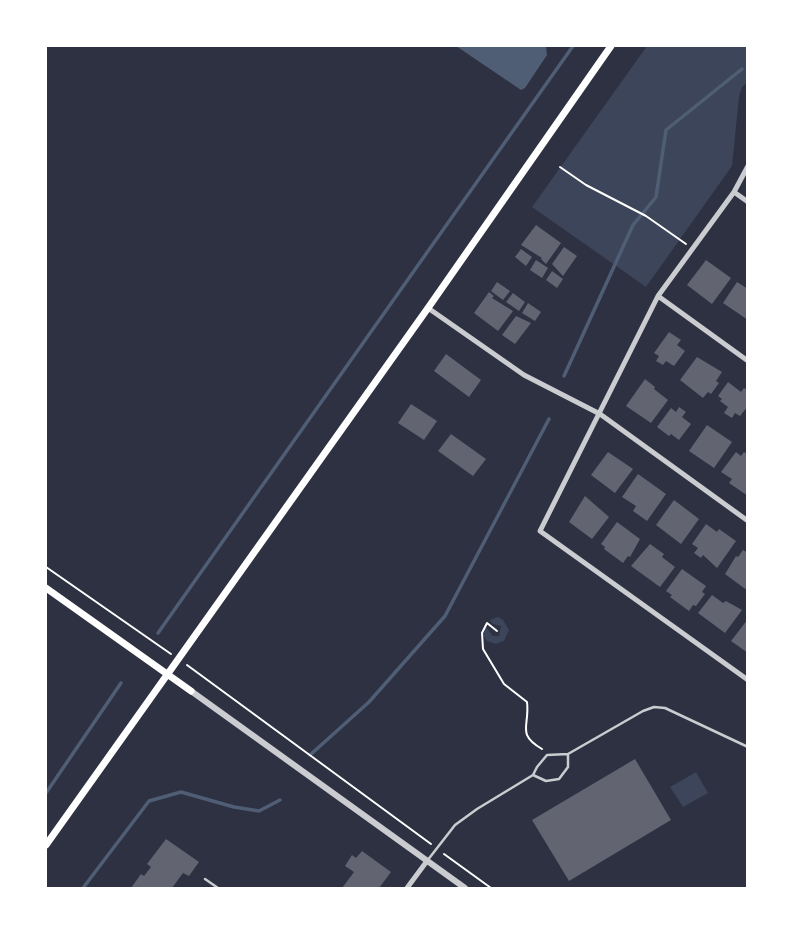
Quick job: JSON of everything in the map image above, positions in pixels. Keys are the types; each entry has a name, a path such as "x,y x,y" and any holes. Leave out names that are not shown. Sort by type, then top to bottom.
{"main road":[{"path":"46,845 611,46"},
{"path":"46,588 191,691"}],"street":[{"path":"747,166 734,192 657,296 540,531 747,680"},
{"path":"734,192 747,202"},
{"path":"657,296 747,361"},
{"path":"428,308 524,375 600,414 747,521"},
{"path":"191,691 465,888"},
{"path":"407,888 427,861"}],"lane":[{"path":"427,861 455,825 477,808 533,775 547,755 568,754 643,710 665,708 747,747"},
{"path":"533,775 546,781 559,779 568,767 568,754"},
{"path":"205,879 218,888"}],"path":[{"path":"560,167 646,216 693,248"},
{"path":"46,567 159,646"},
{"path":"497,631 487,623 484,626 481,639 483,649 504,684 527,702 527,738 547,755"},
{"path":"197,672 491,888"}],"shaded area":[{"path":"456,46 546,46 547,55 521,90"},
{"path":"647,46 747,46 747,83 742,87 739,97 732,166 646,287 532,207"},
{"path":"498,617 509,630 504,641 496,644 487,641 483,635 486,627 493,636 499,636 501,626 490,620"},
{"path":"696,772 708,793 683,807 670,787"}],"building":[{"path":"536,225 561,243 546,264 542,258 521,245"},
{"path":"564,247 577,256 563,276 552,264"},
{"path":"521,249 532,257 526,266 515,257"},
{"path":"536,260 548,268 542,278 530,270"},
{"path":"706,260 731,278 712,304 687,285"},
{"path":"552,271 563,279 557,288 546,280"},
{"path":"497,282 510,291 503,300 491,291"},
{"path":"737,282 748,289 748,320 723,303"},
{"path":"489,292 494,296 492,298 513,311 498,331 474,313"},
{"path":"513,293 525,302 519,311 506,302"},
{"path":"528,303 541,312 535,321 522,313"},
{"path":"516,316 531,323 515,344 502,335"},
{"path":"669,332 681,340 677,345 685,351 674,366 666,361 663,365 656,361 659,356 654,353"},
{"path":"446,354 481,380 469,397 434,371"},
{"path":"697,357 722,372 716,381 719,383 711,394 708,392 703,398 680,380"},
{"path":"645,379 668,400 651,423 626,406"},
{"path":"728,382 741,392 744,388 748,391 748,406 740,416 735,413 732,418 724,413 728,407 718,396"},
{"path":"411,404 437,421 424,440 398,423"},
{"path":"679,407 686,412 682,417 691,424 679,440 657,427 671,408 676,412"},
{"path":"707,425 732,442 714,468 689,451"},
{"path":"451,434 486,459 473,476 438,451"},
{"path":"608,452 633,469 615,493 591,475"},
{"path":"736,452 741,456 744,452 748,455 748,496 729,483 732,479 721,472"},
{"path":"638,474 666,494 647,521 633,511 636,506 622,497"},
{"path":"585,496 609,517 592,539 569,522"},
{"path":"674,500 699,519 681,544 656,525"},
{"path":"617,522 640,539 630,557 623,563 601,544"},
{"path":"706,524 736,541 717,568 703,555 701,558 694,553 698,548 692,544"},
{"path":"650,544 664,554 662,557 675,567 660,587 631,566"},
{"path":"743,550 748,553 748,591 725,574"},
{"path":"682,569 706,586 702,592 705,594 689,611 666,591"},
{"path":"712,595 723,603 726,601 742,610 725,633 698,613"},
{"path":"748,619 748,653 731,641"},
{"path":"635,759 671,820 569,881 532,820"},
{"path":"166,839 199,862 189,876 183,873 172,888 131,888 141,874 144,876 151,867 147,864"},
{"path":"362,851 391,872 379,888 342,888 354,872 345,866 352,855 356,858"}],"waterway":[{"path":"158,633 573,46"},
{"path":"564,376 633,225 656,197 666,130 742,69"},
{"path":"310,755 369,702 445,616 549,419"},
{"path":"46,793 121,683"},
{"path":"83,888 149,801 181,792 259,811 280,800"}]}
